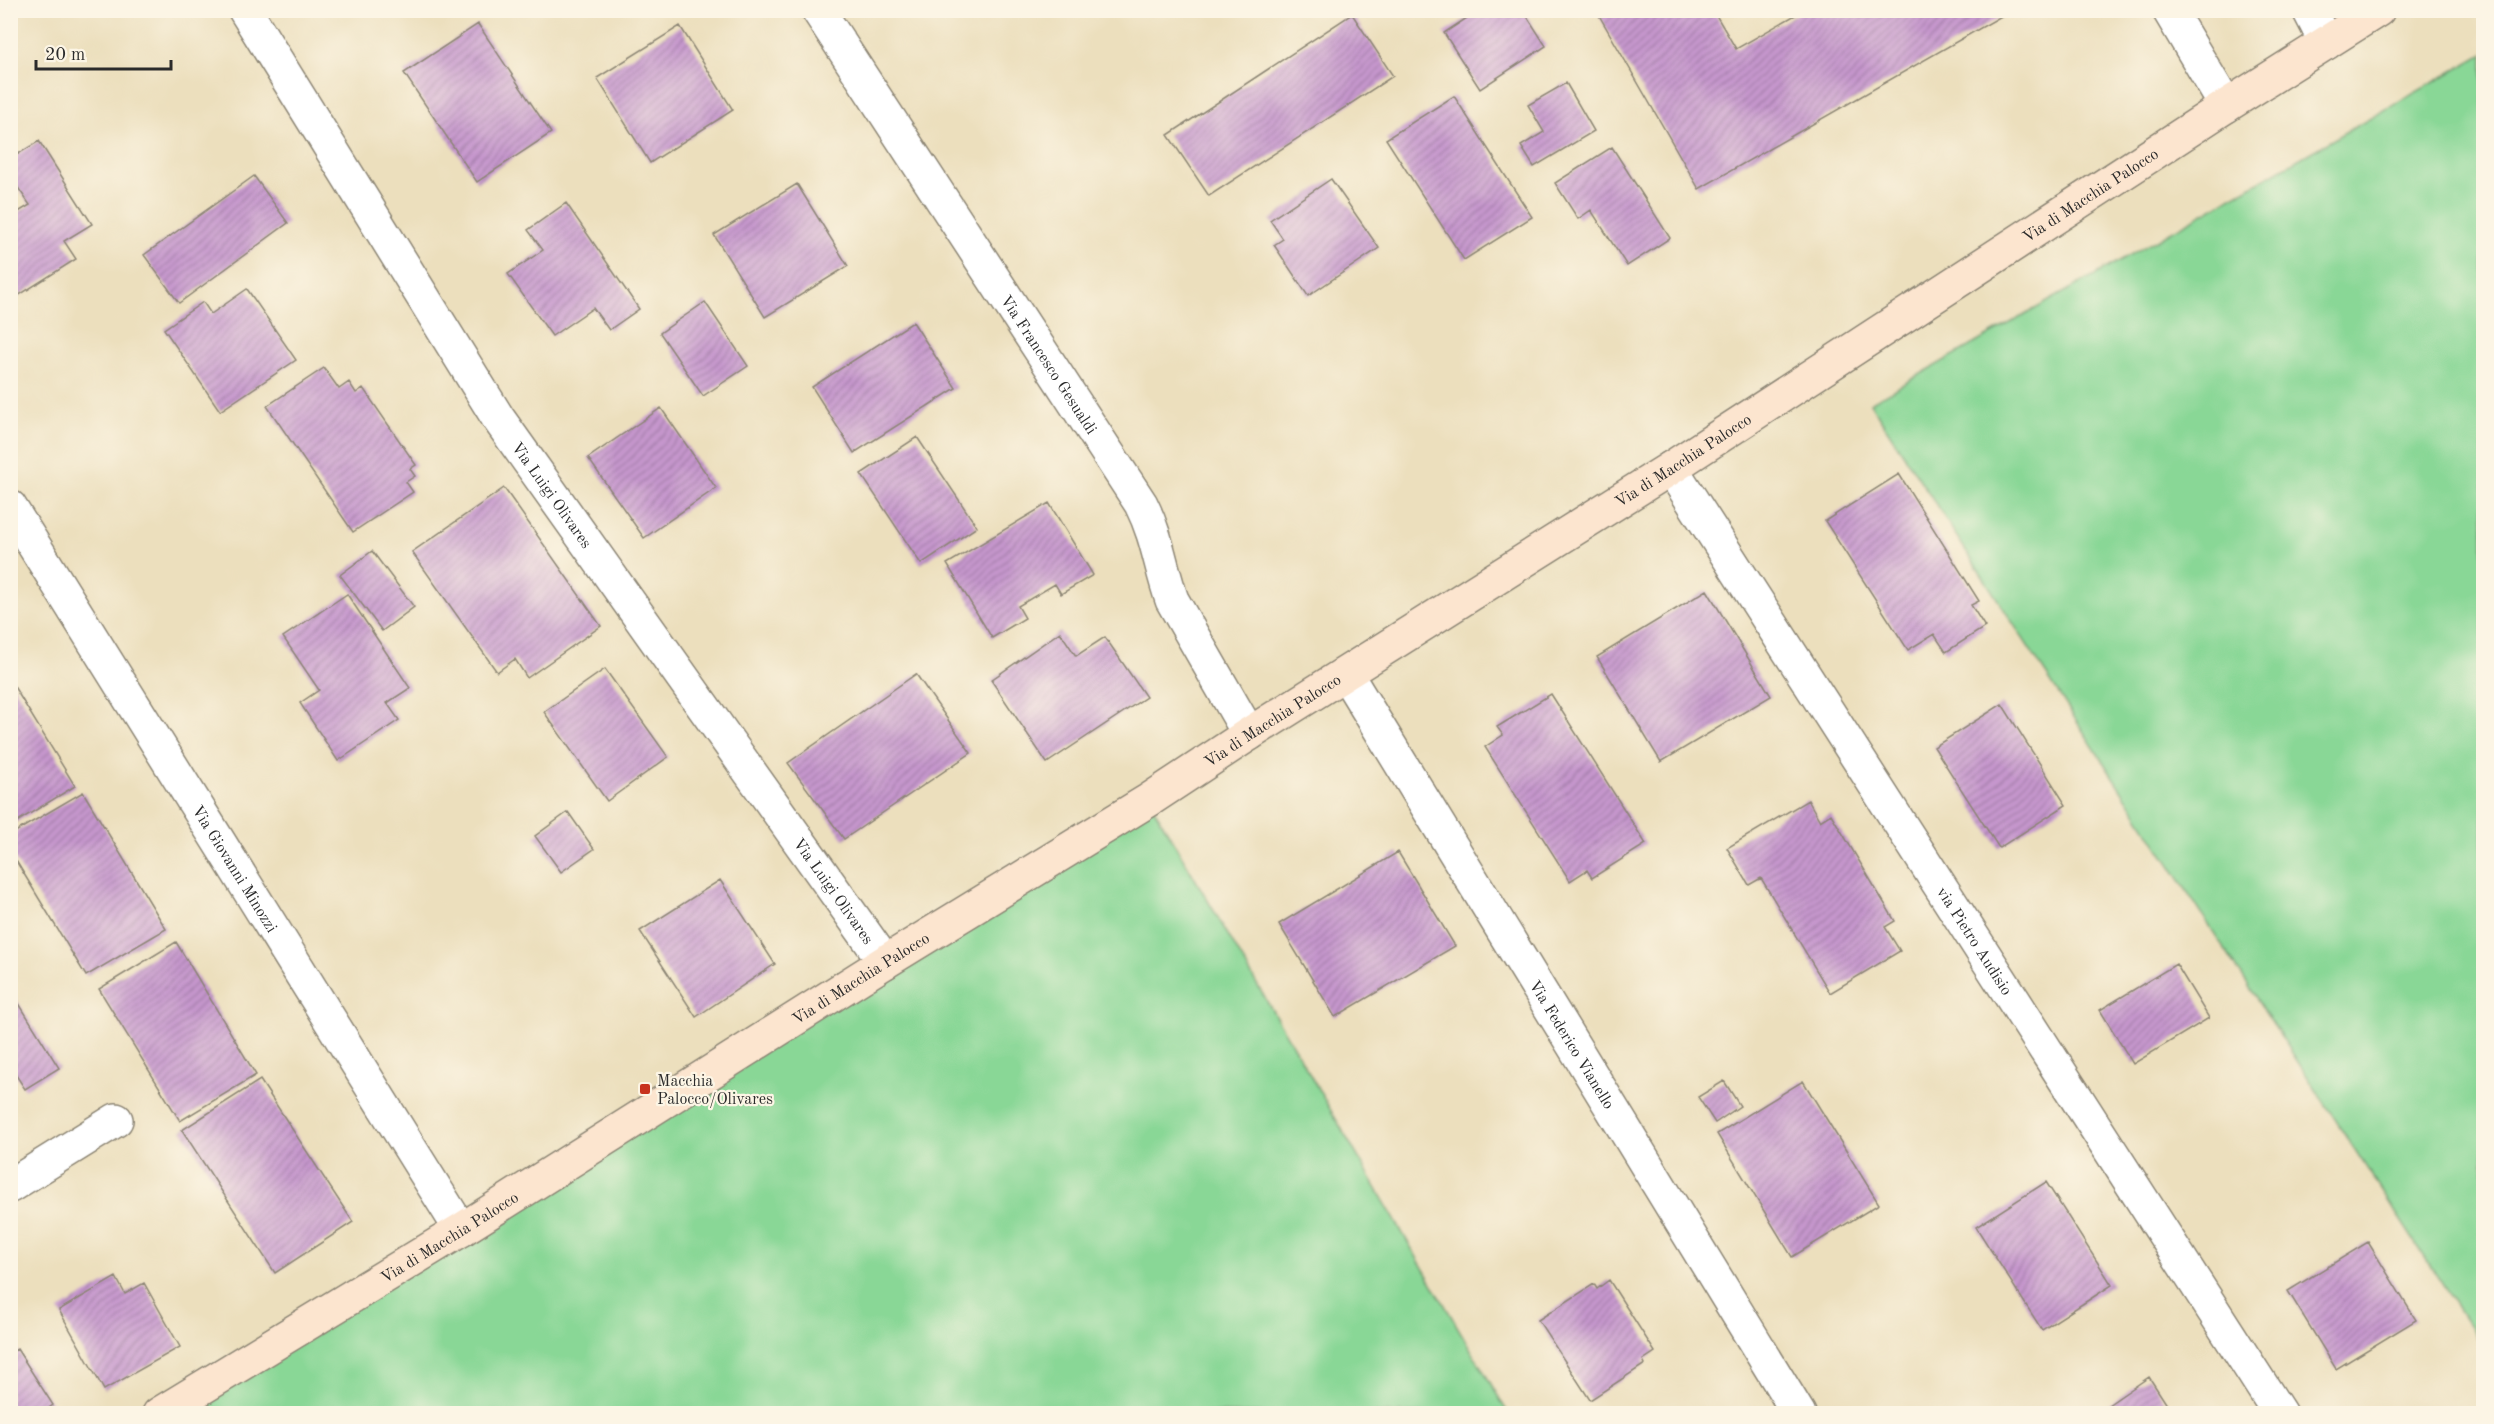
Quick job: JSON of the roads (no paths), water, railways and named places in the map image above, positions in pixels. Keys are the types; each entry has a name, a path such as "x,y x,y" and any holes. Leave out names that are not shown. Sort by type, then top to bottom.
{"street":[{"name":"Via Luigi Olivares","path":"245,10 498,418 885,962"},
{"name":"Via Francesco Gesualdi","path":"818,10 1141,504 1158,542 1164,578 1172,600 1249,734"},
{"path":"2169,10 2226,106"},
{"path":"2309,10 2326,43"},
{"name":"Via di Macchia Palocco","path":"159,1413 461,1230 885,962 1149,800 1249,734 1671,468 2226,106 2378,10"},
{"name":"via Pietro Audisio","path":"1671,468 2280,1413"},
{"name":"Via Giovanni Minozzi","path":"10,507 461,1230"},
{"name":"Via Federico Vianello","path":"1346,674 1799,1413"},
{"path":"10,1186 116,1120"}],"place":[{"name":"Macchia Palocco/Olivares","path":"645,1089"}]}
